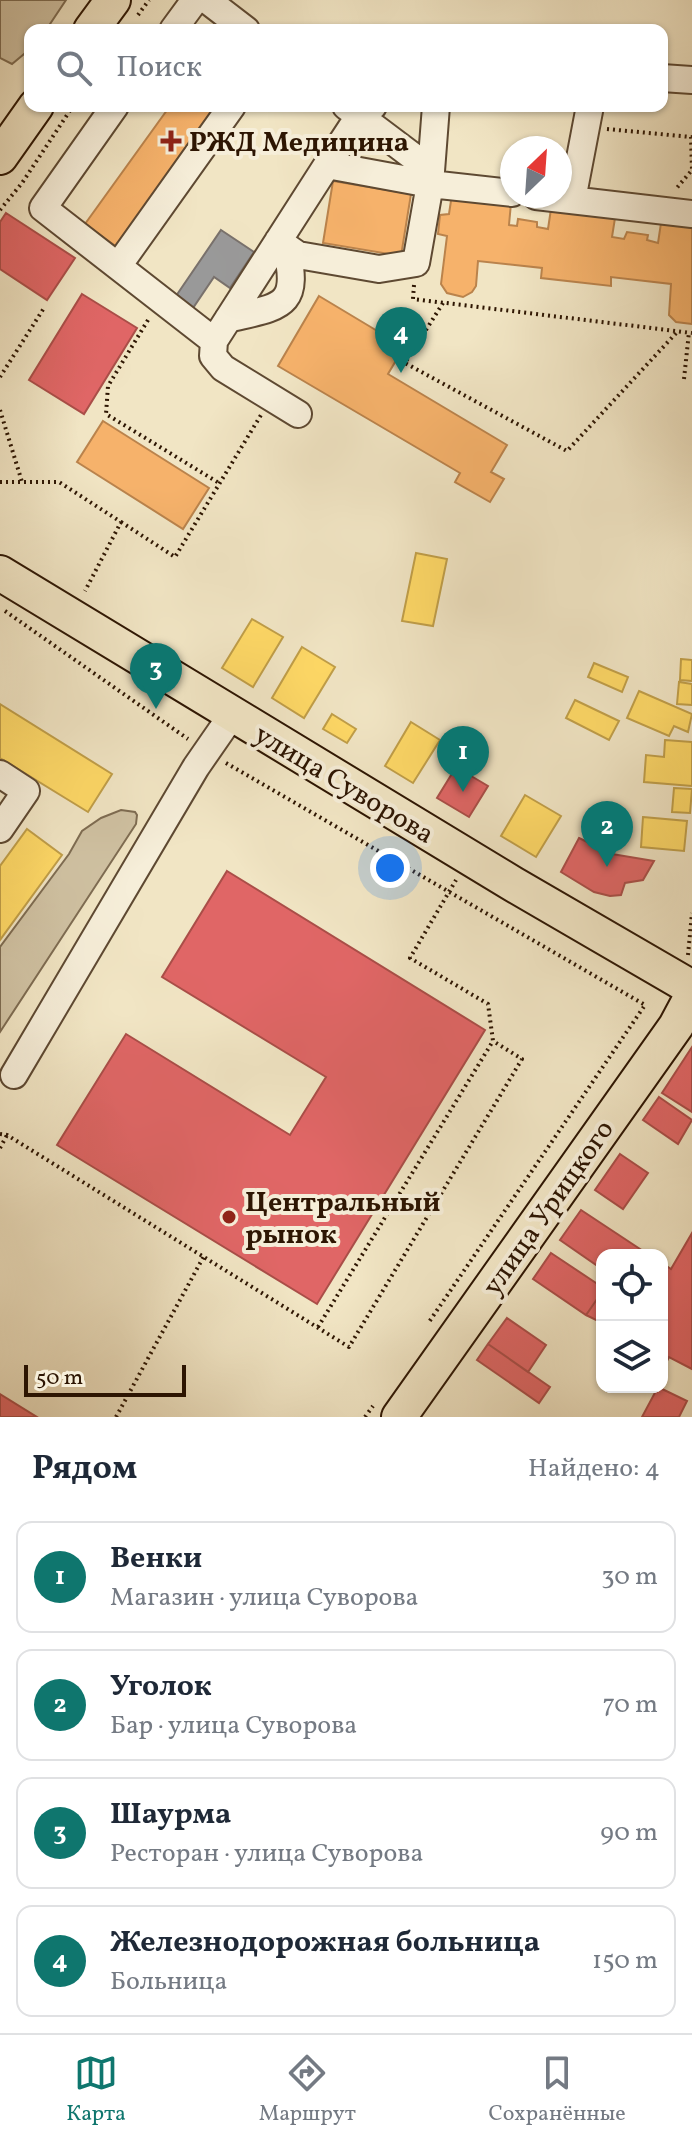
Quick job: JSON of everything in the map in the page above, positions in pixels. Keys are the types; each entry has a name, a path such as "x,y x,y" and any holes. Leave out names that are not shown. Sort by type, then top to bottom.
{"main road":[{"path":"95,24 113,0"},
{"path":"0,157 32,112"},
{"name":"улица Суворова","path":"0,573 469,857 690,974"},
{"name":"улица Урицкого","path":"386,1411 676,1026 692,996"}],"lane":[{"path":"177,24 195,0"},
{"path":"207,0 238,24"},
{"path":"668,78 692,80"},
{"path":"111,112 43,208 161,299 221,330"},
{"path":"118,266 228,112"},
{"path":"298,414 223,368 213,356 221,330 282,244 358,112"},
{"path":"363,112 431,177"},
{"path":"282,244 298,255 379,269 416,263 431,177 436,112"},
{"path":"587,116 572,200 692,214"},
{"path":"327,165 431,177 500,191"},
{"path":"221,330 286,299 293,280 282,244"},
{"path":"14,1075 196,767 232,715"},
{"path":"0,774 26,791 0,829"}],"path":[{"path":"0,210 22,183 69,112"},
{"path":"587,116 691,137 692,170 659,210"},
{"path":"416,263 413,299 690,333 684,379"},
{"path":"161,299 108,386 106,414 219,483"},
{"path":"443,303 405,363 567,451 678,331"},
{"path":"0,377 44,308"},
{"path":"0,482 59,482 175,557 272,398"},
{"path":"0,410 22,482"},
{"path":"85,591 121,522"},
{"path":"0,607 208,753 645,1005 426,1327"},
{"path":"318,1327 493,1041 488,1004 410,958 469,857"},
{"path":"690,974 692,913"},
{"path":"0,1134 7,1135 349,1347 522,1059 493,1041"},
{"path":"0,1148 7,1135"},
{"path":"116,1417 204,1256"},
{"path":"365,1417 386,1411"}],"shaded area":[{"path":"0,0 66,0 50,24 24,24 24,54 12,64 0,58"},
{"path":"121,810 135,812 136,824 0,1032 0,947 69,854 82,831 101,818"}],"building: Жильё":[{"path":"416,553 447,559 433,626 402,621"},
{"path":"252,619 283,637 253,687 222,668"},
{"path":"302,647 335,667 304,718 272,698"},
{"path":"681,659 692,660 692,681 680,680"},
{"path":"594,663 628,677 622,692 588,677"},
{"path":"679,682 692,684 692,705 677,704"},
{"path":"639,691 692,714 688,732 674,726 669,736 627,718"},
{"path":"575,700 619,721 609,740 566,718"},
{"path":"0,704 112,774 88,812 0,758"},
{"path":"332,714 356,729 347,743 323,729"},
{"path":"411,722 440,740 413,783 385,766"},
{"path":"665,740 692,742 692,786 644,782 646,755 664,757"},
{"path":"674,788 692,789 690,813 672,812"},
{"path":"525,795 561,816 536,857 501,836"},
{"path":"643,817 687,821 684,851 641,847"},
{"path":"27,829 62,855 0,940 0,866"}],"building: Торговля":[{"path":"6,213 75,258 47,300 0,269 0,222"},
{"path":"82,294 137,328 84,414 29,380"},
{"path":"456,767 488,786 469,817 437,798"},
{"path":"579,838 612,854 654,861 643,880 625,883 621,895 594,892 561,872"},
{"name":"Центральный рынок","path":"227,871 485,1030 317,1304 57,1145 126,1034 290,1135 326,1077 162,977"},
{"path":"692,1047 692,1112 662,1093"},
{"path":"659,1097 692,1120 678,1144 643,1120"},
{"path":"620,1154 648,1173 623,1209 595,1190"},
{"path":"581,1210 640,1249 596,1249 596,1265 560,1240"},
{"path":"692,1233 692,1369 668,1359 668,1267 671,1269"},
{"path":"551,1253 596,1283 596,1301 586,1315 533,1279"},
{"path":"596,1301 596,1320 586,1315"},
{"path":"507,1318 546,1345 528,1372 488,1344"},
{"path":"488,1344 550,1387 539,1403 477,1360"},
{"path":"668,1392 687,1401 679,1417 642,1417 655,1393"},
{"path":"0,1394 37,1417 0,1417"}],"building: Медицина":[{"path":"166,112 221,112 121,250 85,224"},
{"path":"333,181 411,194 401,256 323,243"},
{"path":"452,194 500,201 500,208 511,208 509,225 517,226 518,219 537,222 537,227 548,229 551,209 615,218 612,237 624,239 627,232 648,235 647,240 658,243 661,223 692,227 692,324 676,322 669,315 671,284 611,277 611,286 541,278 542,268 478,261 476,286 472,292 463,297 447,293 441,284 447,236 438,234 440,215 449,214"},
{"path":"319,296 404,347 388,374 507,445 491,472 504,479 490,502 455,482 460,473 278,366"},
{"path":"103,421 209,488 183,529 77,462"}],"building: Промзона":[{"path":"221,230 254,252 230,288 214,277 193,308 176,296"}],"place":[{"name":"РЖД Медицина","path":"171,141"},
{"name":"Железнодорожная больница","path":"401,373"},
{"name":"Шаурма","path":"156,709"},
{"name":"Венки","path":"463,792"},
{"name":"Уголок","path":"607,867"},
{"name":"Центральный рынок","path":"229,1217"}]}
